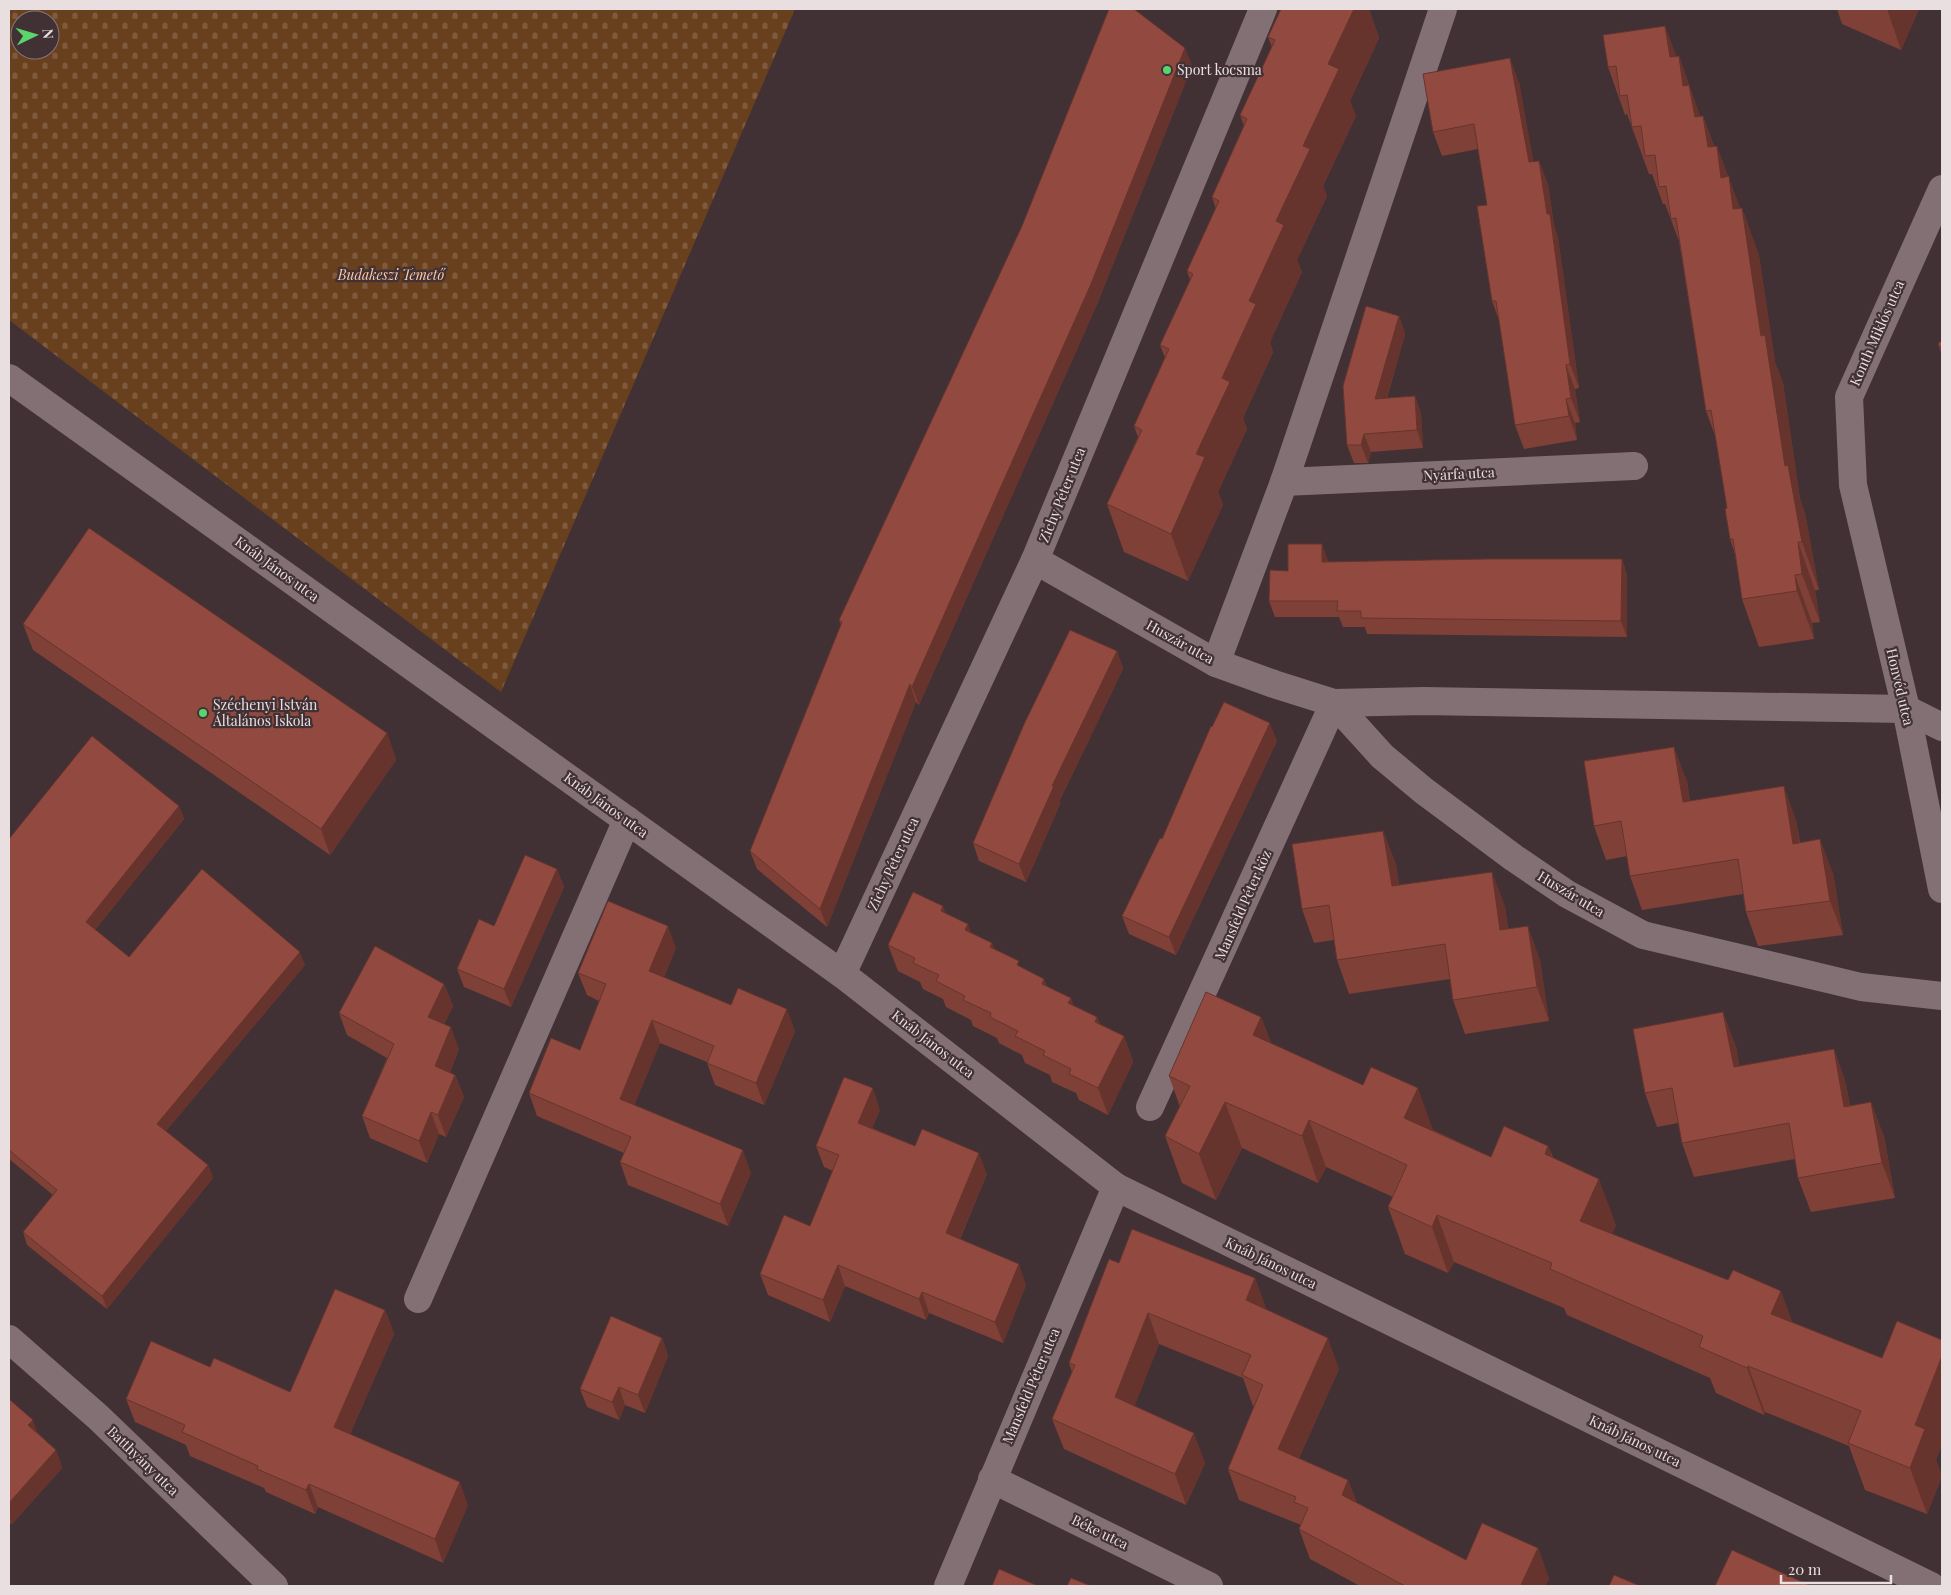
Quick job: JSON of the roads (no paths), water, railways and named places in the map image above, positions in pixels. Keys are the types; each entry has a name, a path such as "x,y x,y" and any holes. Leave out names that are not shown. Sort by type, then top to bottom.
{"street":[{"name":"Zichy Péter utca","path":"842,974 1035,560 1263,9"},
{"path":"1216,663 1284,482 1443,9"},
{"name":"Konth Miklós utca","path":"1853,484 1848,397 1942,189"},
{"name":"Knáb János utca","path":"9,378 842,974 1116,1187 1930,1586"},
{"name":"Nyárfa utca","path":"1284,482 1634,466"},
{"name":"Honvéd utca","path":"1853,484 1906,709 1942,889"},
{"name":"Huszár utca","path":"1035,560 1216,663 1274,684 1334,702 1424,701 1906,709"},
{"name":"Huszár utca","path":"1334,702 1382,756 1424,791 1514,858 1567,894 1643,935 1861,987 1942,996"},
{"name":"Mansfeld Péter köz","path":"1150,1107 1334,702"},
{"path":"1906,709 1942,727"},
{"path":"418,1299 627,820"},
{"name":"Mansfeld Péter utca","path":"948,1586 1116,1187"},
{"name":"Batthyány utca","path":"9,1339 98,1417 274,1586"},
{"name":"Béke utca","path":"992,1479 1209,1586"}],"place":[{"name":"Sport kocsma","path":"1167,70"},
{"name":"Széchenyi István Általános Iskola","path":"203,713"}],"park label":[{"name":"Budakeszi Temető","path":"391,275"}]}
